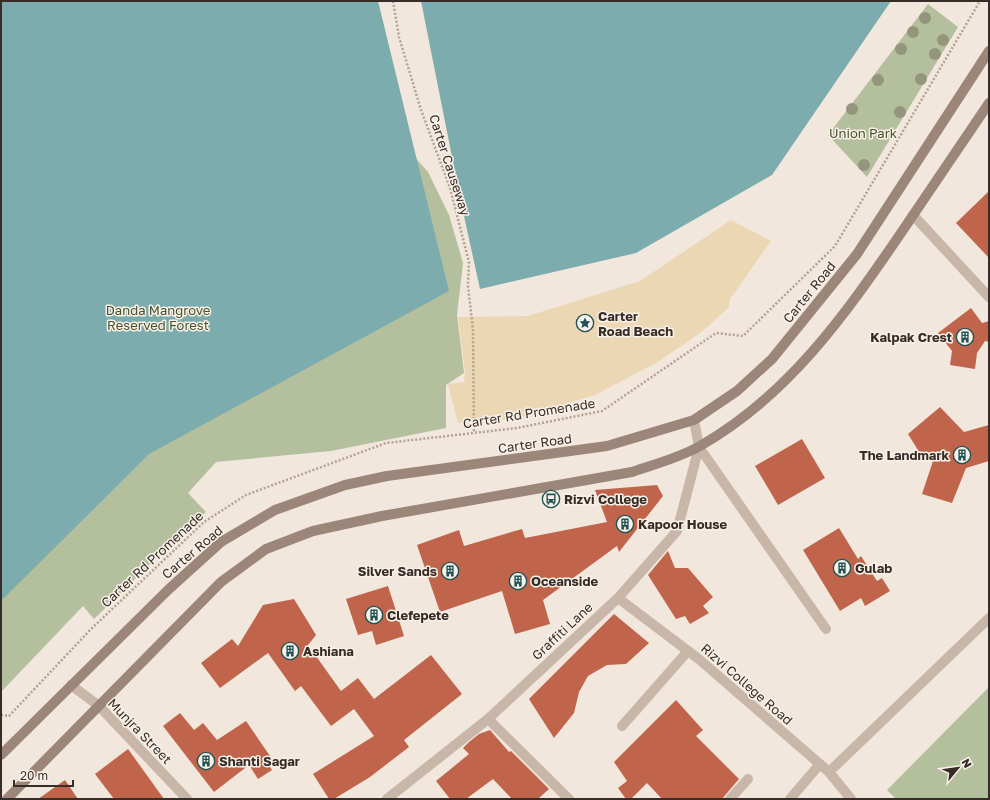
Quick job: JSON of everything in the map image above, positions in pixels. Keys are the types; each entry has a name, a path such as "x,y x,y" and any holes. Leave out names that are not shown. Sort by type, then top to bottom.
{"main road":[{"name":"Carter Road","path":"1,755 169,588 221,542 275,510 345,485 388,476 607,446 694,420 737,390 772,359 857,254 989,50"},
{"path":"7,799 221,582 266,549 313,531 382,516 632,472 672,459 699,447 739,421 778,390 818,347 860,292 989,103"}],"street":[{"path":"913,215 989,296"},
{"name":"Graffiti Lane","path":"387,799 488,719 618,598 677,531 699,447 694,420"},
{"path":"699,447 826,629"},
{"name":"Rizvi College Road","path":"618,598 688,650 829,772 851,799"},
{"path":"829,772 989,618"},
{"path":"622,726 688,650"},
{"name":"Munjra Street","path":"71,685 99,706 187,799"},
{"path":"488,719 569,799"},
{"path":"790,799 820,764"},
{"path":"730,799 748,779"}],"path":[{"name":"Carter Causeway","path":"393,1 399,37 421,110 450,188 469,262 468,286 473,330 474,433"},
{"name":"Carter Rd Promenade","path":"1,715 9,716 92,629 204,522 246,495 386,443 517,428 602,411 716,333 743,336 835,246 980,1"}],"green space":[{"name":"Danda Mangrove Reserved Forest","path":"1,1 406,147 428,172 449,215 463,263 457,315 464,373 446,385 446,428 331,451 216,462 188,493 206,512 185,530 94,619 83,606 1,692"},
{"name":"Union Park","path":"928,4 958,27 867,177 828,135"},
{"path":"989,687 989,799 896,799 887,790"}],"sand":[{"name":"Carter Road Beach","path":"731,220 771,241 730,299 729,307 704,330 658,362 595,395 519,418 458,423 448,384 464,382 465,373 458,317 528,316 640,281"}],"water":[{"name":"Danda Mangrove Reserved Forest","path":"1,1 378,1 449,291 149,454 1,601"},
{"path":"421,1 891,1 772,175 636,253 480,289"}],"building":[{"path":"989,191 989,258 956,223"},
{"name":"Kalpak Crest","path":"971,308 982,323 989,321 989,342 985,341 977,353 975,369 950,365 952,351 938,333"},
{"name":"The Landmark","path":"940,407 964,432 989,425 989,461 966,468 952,503 922,494 935,455 921,455 908,434"},
{"path":"802,439 825,478 778,505 755,466"},
{"path":"657,485 663,496 619,552 617,546 543,600 550,624 515,634 502,591 440,612 417,545 459,530 464,546 522,529 525,538 607,522 595,490"},
{"name":"Gulab","path":"839,528 858,559 861,556 877,581 882,578 890,591 865,606 861,598 840,611 803,550"},
{"path":"668,551 675,568 688,568 713,597 703,606 709,613 690,624 685,616 676,619 648,575"},
{"name":"Clefepete","path":"388,586 404,636 376,645 372,631 358,635 346,599"},
{"path":"294,599 316,635 308,645 341,691 358,678 374,699 431,655 462,694 404,740 409,747 370,777 334,799 329,799 313,774 374,736 354,709 331,726 301,686 295,691 268,653 220,688 201,663 232,639 238,646 263,605"},
{"path":"614,614 649,643 626,664 607,665 588,676 579,692 574,713 554,738 529,699"},
{"path":"676,700 703,730 696,736 739,779 722,799 662,799 647,783 631,799 626,799 618,788 627,781 614,762"},
{"path":"180,713 194,730 203,723 217,740 246,721 270,756 265,759 272,770 258,779 249,765 214,792 163,726"},
{"path":"490,730 509,752 511,751 549,789 538,799 512,799 493,779 466,799 450,799 436,781 469,754 463,748 469,742 479,734"},
{"path":"128,749 164,799 114,799 95,774"},
{"path":"65,780 78,799 38,799"}],"place":[{"name":"Carter Road Beach","path":"585,323"},
{"name":"Kalpak Crest","path":"965,337"},
{"name":"The Landmark","path":"962,455"},
{"name":"Rizvi College","path":"551,499"},
{"name":"Kapoor House","path":"625,524"},
{"name":"Gulab","path":"842,568"},
{"name":"Silver Sands","path":"450,571"},
{"name":"Oceanside","path":"518,581"},
{"name":"Clefepete","path":"374,615"},
{"name":"Ashiana","path":"290,651"},
{"name":"Shanti Sagar","path":"206,761"}]}
